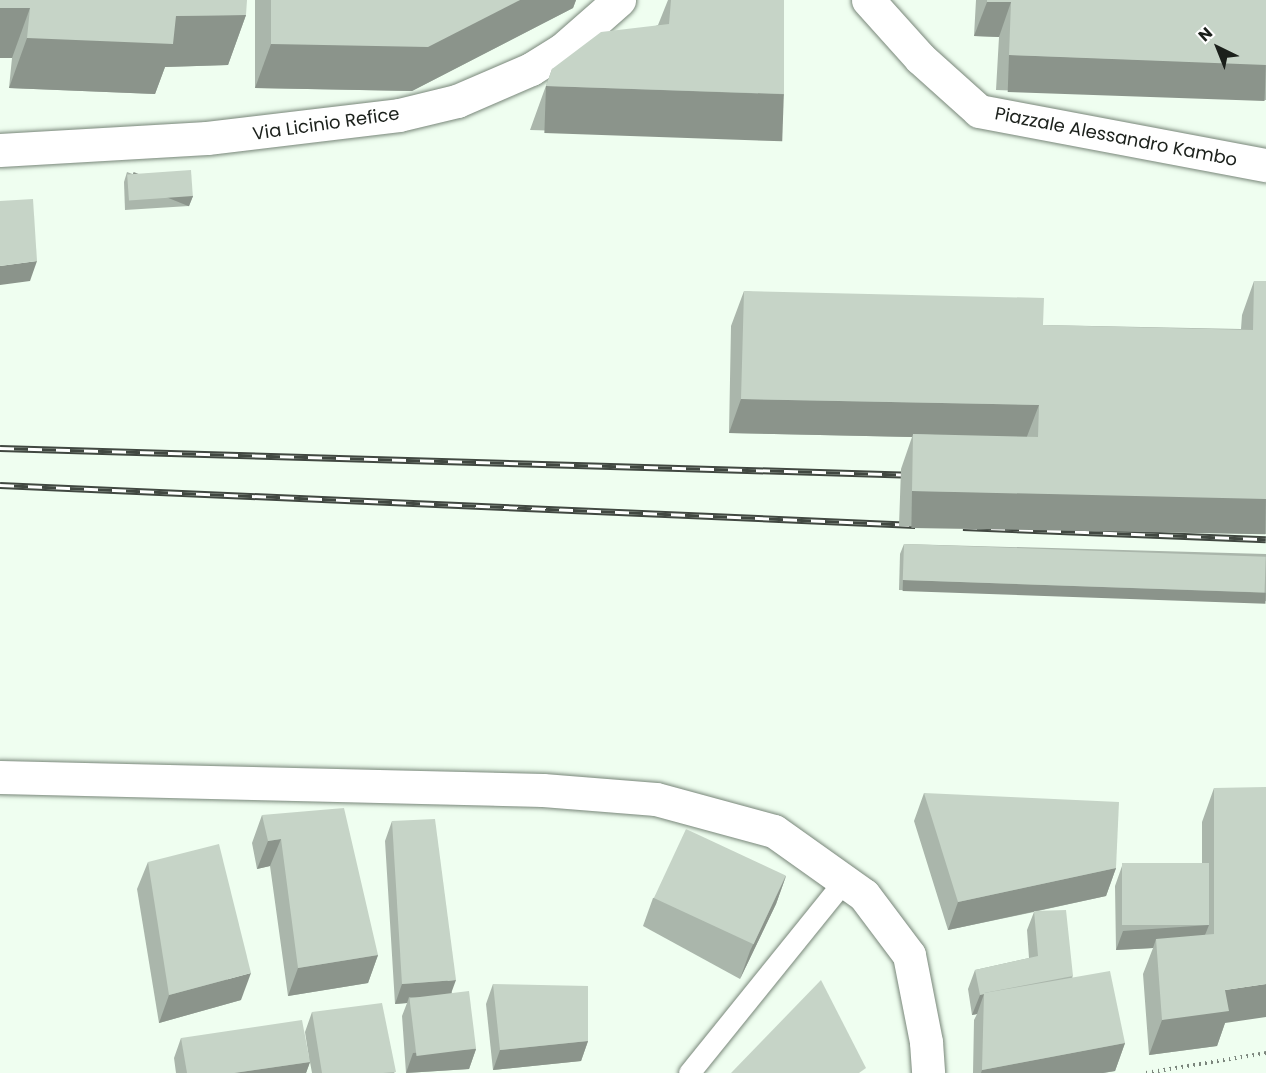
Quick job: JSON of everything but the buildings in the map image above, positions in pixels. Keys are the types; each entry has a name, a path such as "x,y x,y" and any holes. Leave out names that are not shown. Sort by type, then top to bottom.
{"street":[{"name":"Via Licinio Refice","path":"0,150 218,137 399,115 458,101 531,69 562,50 620,0"},
{"name":"Piazzale Alessandro Kambo","path":"868,0 920,58 979,111 1266,165"},
{"path":"0,777 543,790 656,799 774,831 864,895 909,955 926,1042 927,1073"}],"lane":[{"path":"689,1073 844,881"}],"path":[{"path":"1146,1073 1266,1053"}],"railway":[{"path":"0,448 918,475"},
{"path":"0,485 915,525"},
{"path":"963,527 1266,539"}]}
